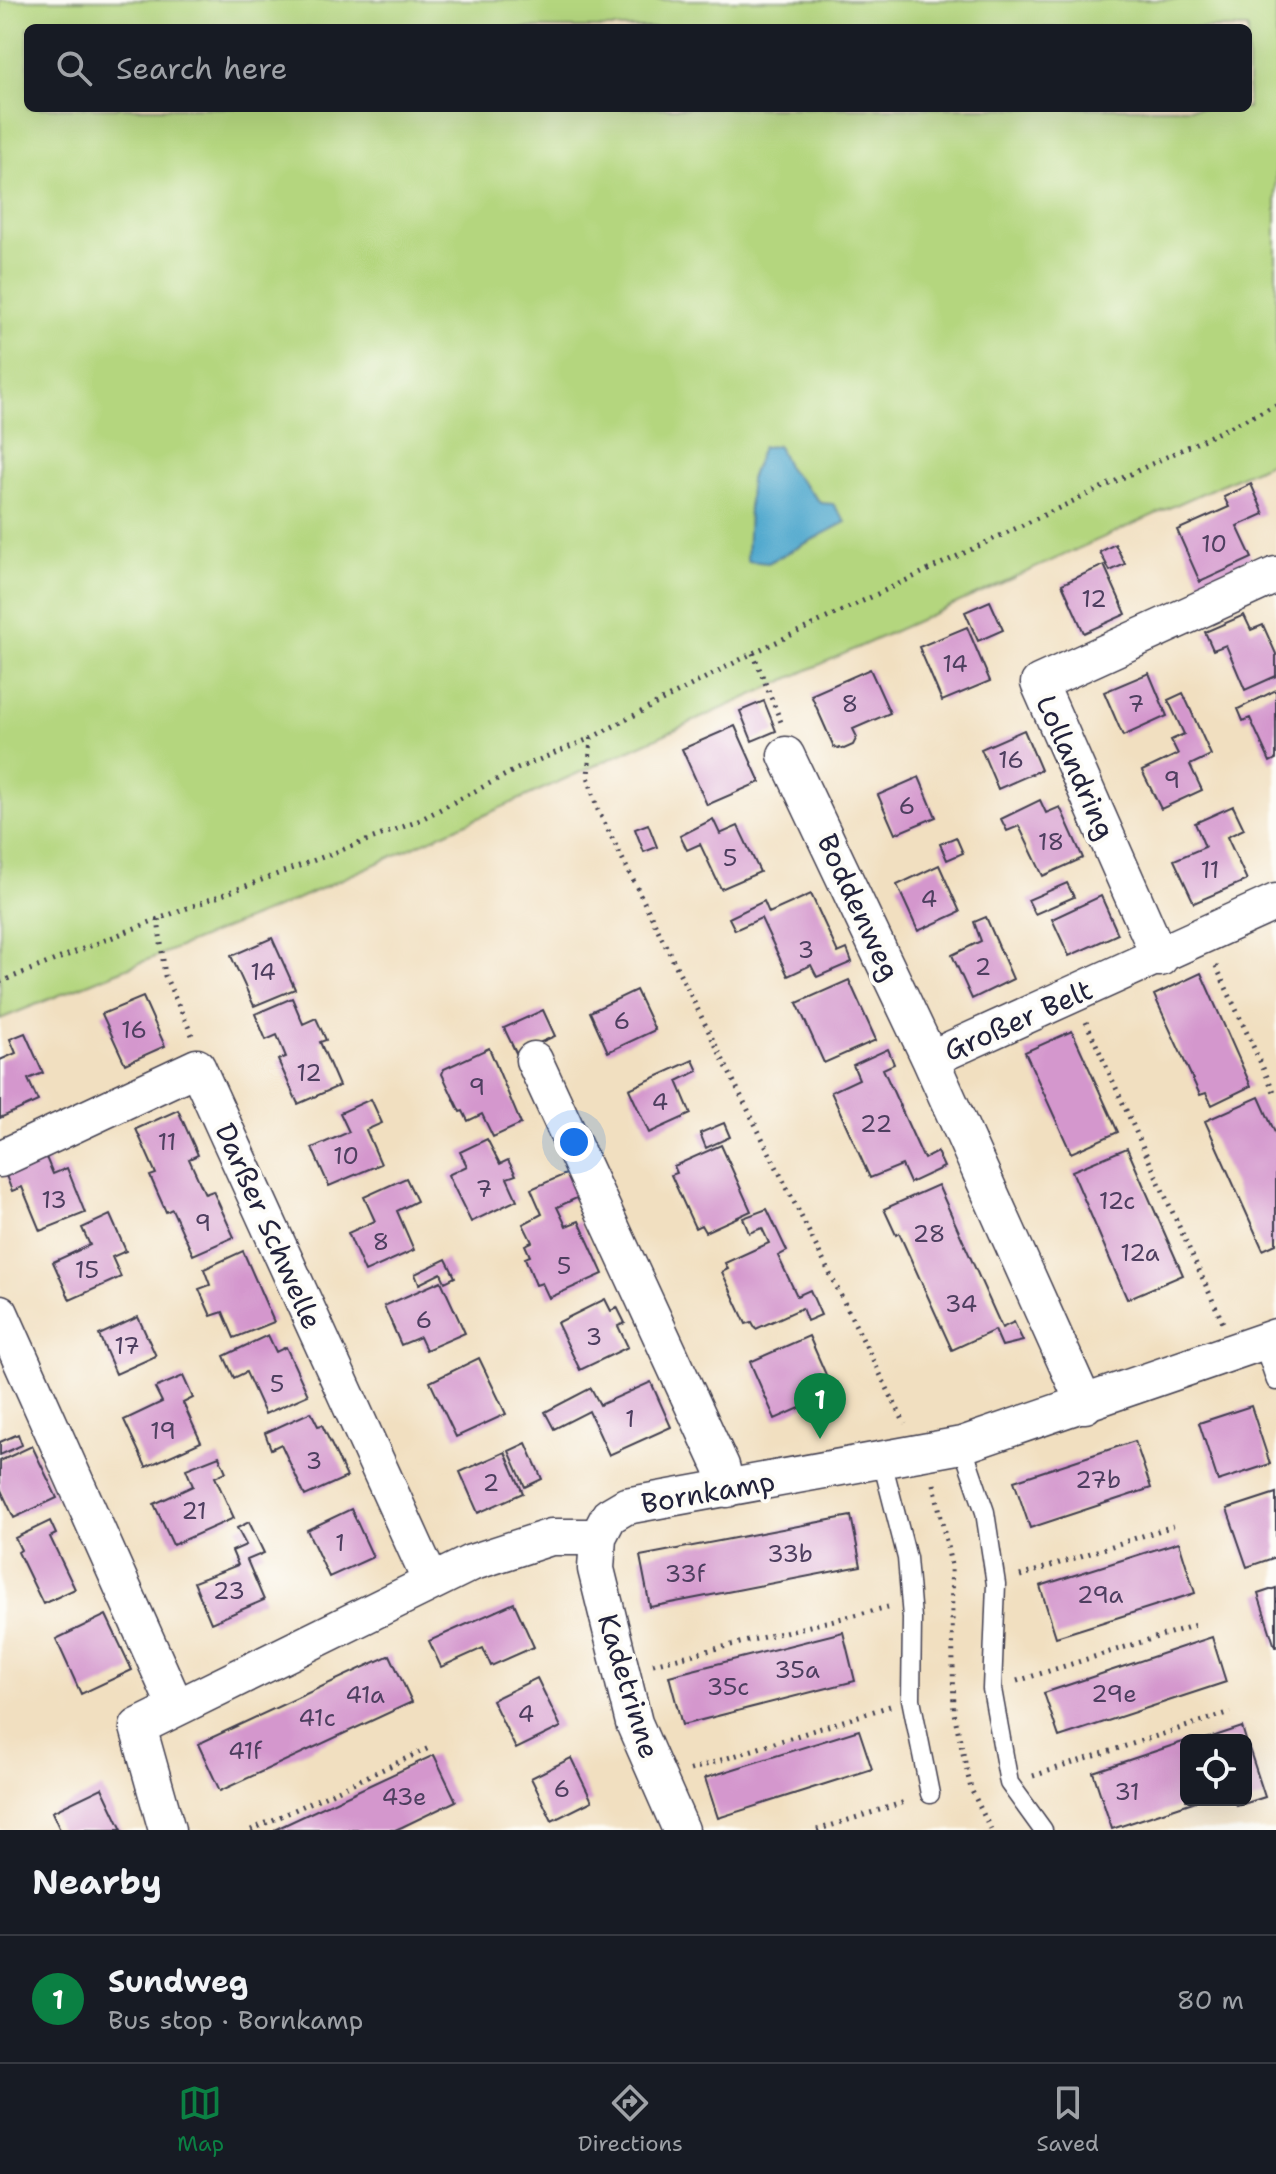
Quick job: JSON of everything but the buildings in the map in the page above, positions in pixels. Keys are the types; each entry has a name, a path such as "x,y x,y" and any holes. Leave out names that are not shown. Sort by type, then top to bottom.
{"street":[{"name":"Lollandring","path":"1160,958 1039,683 1276,575"},
{"name":"Boddenweg","path":"786,755 930,1059"},
{"name":"Großer Belt","path":"1085,1405 930,1059 1160,958 1276,902"},
{"path":"534,1060 721,1466 727,1489"},
{"path":"0,1159 197,1067"},
{"name":"Darßer Schwelle","path":"197,1067 431,1582"},
{"path":"0,1313 176,1707"},
{"name":"Bornkamp","path":"598,1537 609,1516 626,1506 962,1445 1269,1340"},
{"path":"167,1830 138,1727 471,1563 551,1537 598,1537"},
{"name":"Kadetrinne","path":"598,1537 596,1569 634,1723 681,1830"}],"lane":[{"path":"1269,1340 1276,1381"},
{"path":"962,1445 985,1512 996,1584 996,1654 992,1689 1009,1783 1043,1830"},
{"path":"882,1461 907,1558 911,1699 930,1794"}],"path":[{"path":"0,982 416,822 517,769 591,738 753,653 1276,405"},
{"path":"753,653 785,730 786,755"},
{"path":"591,738 588,776 597,808 937,1491 951,1565 954,1713 971,1789 991,1830"},
{"path":"158,919 165,976 198,1048 197,1067"},
{"path":"1202,937 1276,1096"},
{"path":"1074,996 1228,1334"},
{"path":"996,1584 1173,1526"},
{"path":"621,1672 910,1602"},
{"path":"992,1689 1199,1624"},
{"path":"659,1780 911,1699"},
{"path":"1009,1783 1231,1712"},
{"path":"251,1830 429,1748"},
{"path":"817,1830 930,1794"}],"green space":[{"path":"0,0 1276,0 1276,460 284,905 0,1019","holes":["777,446 788,468 821,503 820,536 768,563"]}],"water":[{"path":"778,446 788,468 821,503 833,504 846,522 768,563 747,561 750,479 762,447"}],"place":[{"name":"Sundweg","path":"820,1439"}]}
